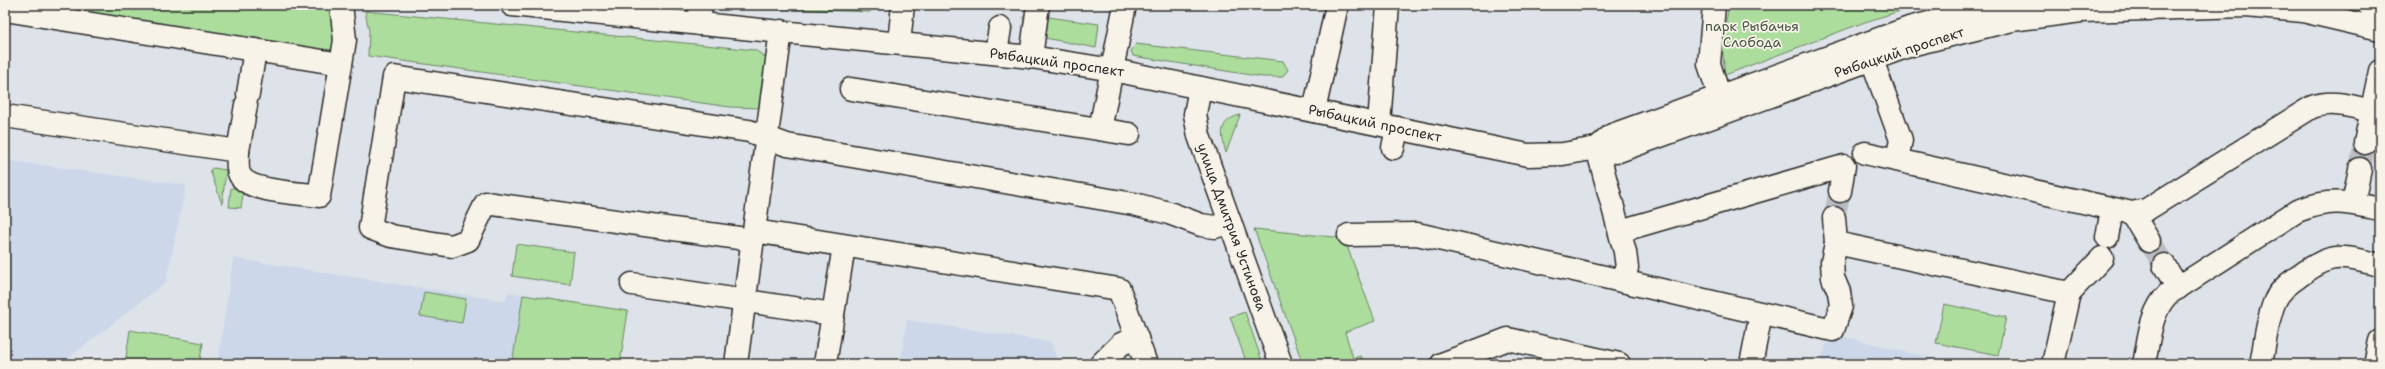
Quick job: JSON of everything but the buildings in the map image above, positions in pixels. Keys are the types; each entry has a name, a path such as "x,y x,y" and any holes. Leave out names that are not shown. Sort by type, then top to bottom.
{"street":[{"path":"255,50 238,151 237,165 240,178 250,186 319,196 345,40 341,5"},
{"name":"Рыбацкий проспект","path":"512,5 700,14 781,31 1031,57 1113,70 1314,111 1390,134 1528,155 1563,154 1597,148 1616,152 1722,105 1869,51 1908,28 2002,5"},
{"path":"899,43 903,5"},
{"path":"1031,57 1038,5"},
{"path":"1100,129 1125,5"},
{"path":"1314,111 1337,5"},
{"path":"1388,5 1390,134"},
{"path":"1714,5 1709,64 1722,105"},
{"path":"2368,5 2380,8"},
{"name":"Рыбацкий проспект","path":"1869,51 1914,44 2012,20 2081,11 2246,6 2304,11 2380,28"},
{"path":"5,10 341,64"},
{"path":"996,53 1000,28"},
{"path":"736,364 781,31"},
{"path":"1869,51 1901,140 1897,160"},
{"path":"2365,142 2376,112 2380,71"},
{"path":"1146,364 1119,289 844,246 486,203 468,240 452,246 391,236 370,228 394,77 742,130 787,145 1134,204 1169,213 1200,225 1215,227 1230,222"},
{"path":"851,88 1129,134"},
{"name":"улица Дмитрия Устинова","path":"1200,88 1195,114 1199,136 1281,364"},
{"path":"1865,153 2122,211 2146,210 2312,107 2323,103 2335,103 2376,112"},
{"path":"5,116 238,151"},
{"path":"1597,148 1620,231 1627,268 1622,281"},
{"path":"1620,231 1844,166 1840,191"},
{"path":"2353,203 2360,169"},
{"path":"2144,364 2154,314 2160,302 2178,288 2298,211 2317,203 2353,203 2380,209"},
{"path":"2107,237 2122,211"},
{"path":"2122,211 2149,240"},
{"path":"1349,236 1417,234 1833,330 1841,306 1833,278 1832,262 1836,243 1834,218"},
{"path":"1836,243 2069,293"},
{"path":"831,363 833,314 844,246"},
{"path":"2267,363 2275,301 2282,290 2292,281 2318,262 2332,257 2345,257 2380,265"},
{"path":"2053,364 2069,293 2102,258"},
{"path":"2164,265 2178,288"},
{"path":"632,284 745,299 833,314"},
{"path":"1751,364 1761,314"},
{"path":"1101,364 1121,344 1137,338"},
{"path":"1454,362 1508,339 1619,364"},
{"path":"2375,364 2380,340"}],"shaded area":[{"path":"5,160 186,185 166,282 61,364 5,364"},
{"path":"233,258 505,301 508,292 628,311 620,364 218,362"},
{"path":"907,320 1051,342 1059,364 900,364"},
{"path":"1845,337 1956,364 1821,364 1826,344"}],"green space":[{"path":"30,5 332,6 336,46 331,50 322,51"},
{"path":"737,5 870,5 870,12 737,7"},
{"name":"парк Рыбачья Слобода","path":"1729,5 1919,5 1865,22 1725,75 1722,45"},
{"path":"365,11 755,50 767,58 762,108 730,107 368,56 369,31"},
{"path":"1048,17 1099,24 1096,48 1045,38"},
{"path":"1136,44 1283,61 1288,70 1282,77 1263,77 1133,56 1131,51"},
{"path":"1240,115 1226,153 1222,134 1223,129 1228,121"},
{"path":"213,168 226,170 222,204 210,170"},
{"path":"231,188 236,188 243,193 241,208 229,207"},
{"path":"1254,229 1344,238 1375,321 1345,332 1353,358 1361,356 1364,364 1303,364"},
{"path":"516,244 574,252 570,285 512,276"},
{"path":"424,292 466,299 462,323 420,316"},
{"path":"523,295 628,311 620,364 512,364"},
{"path":"1944,304 2006,317 1998,355 1936,343"},
{"path":"1245,312 1263,364 1247,364 1230,317"},
{"path":"130,330 203,343 199,364 125,364"}],"tunnel":[{"path":"2360,169 2365,143"},
{"path":"1834,218 1840,191"},
{"path":"2149,241 2164,265"}]}
